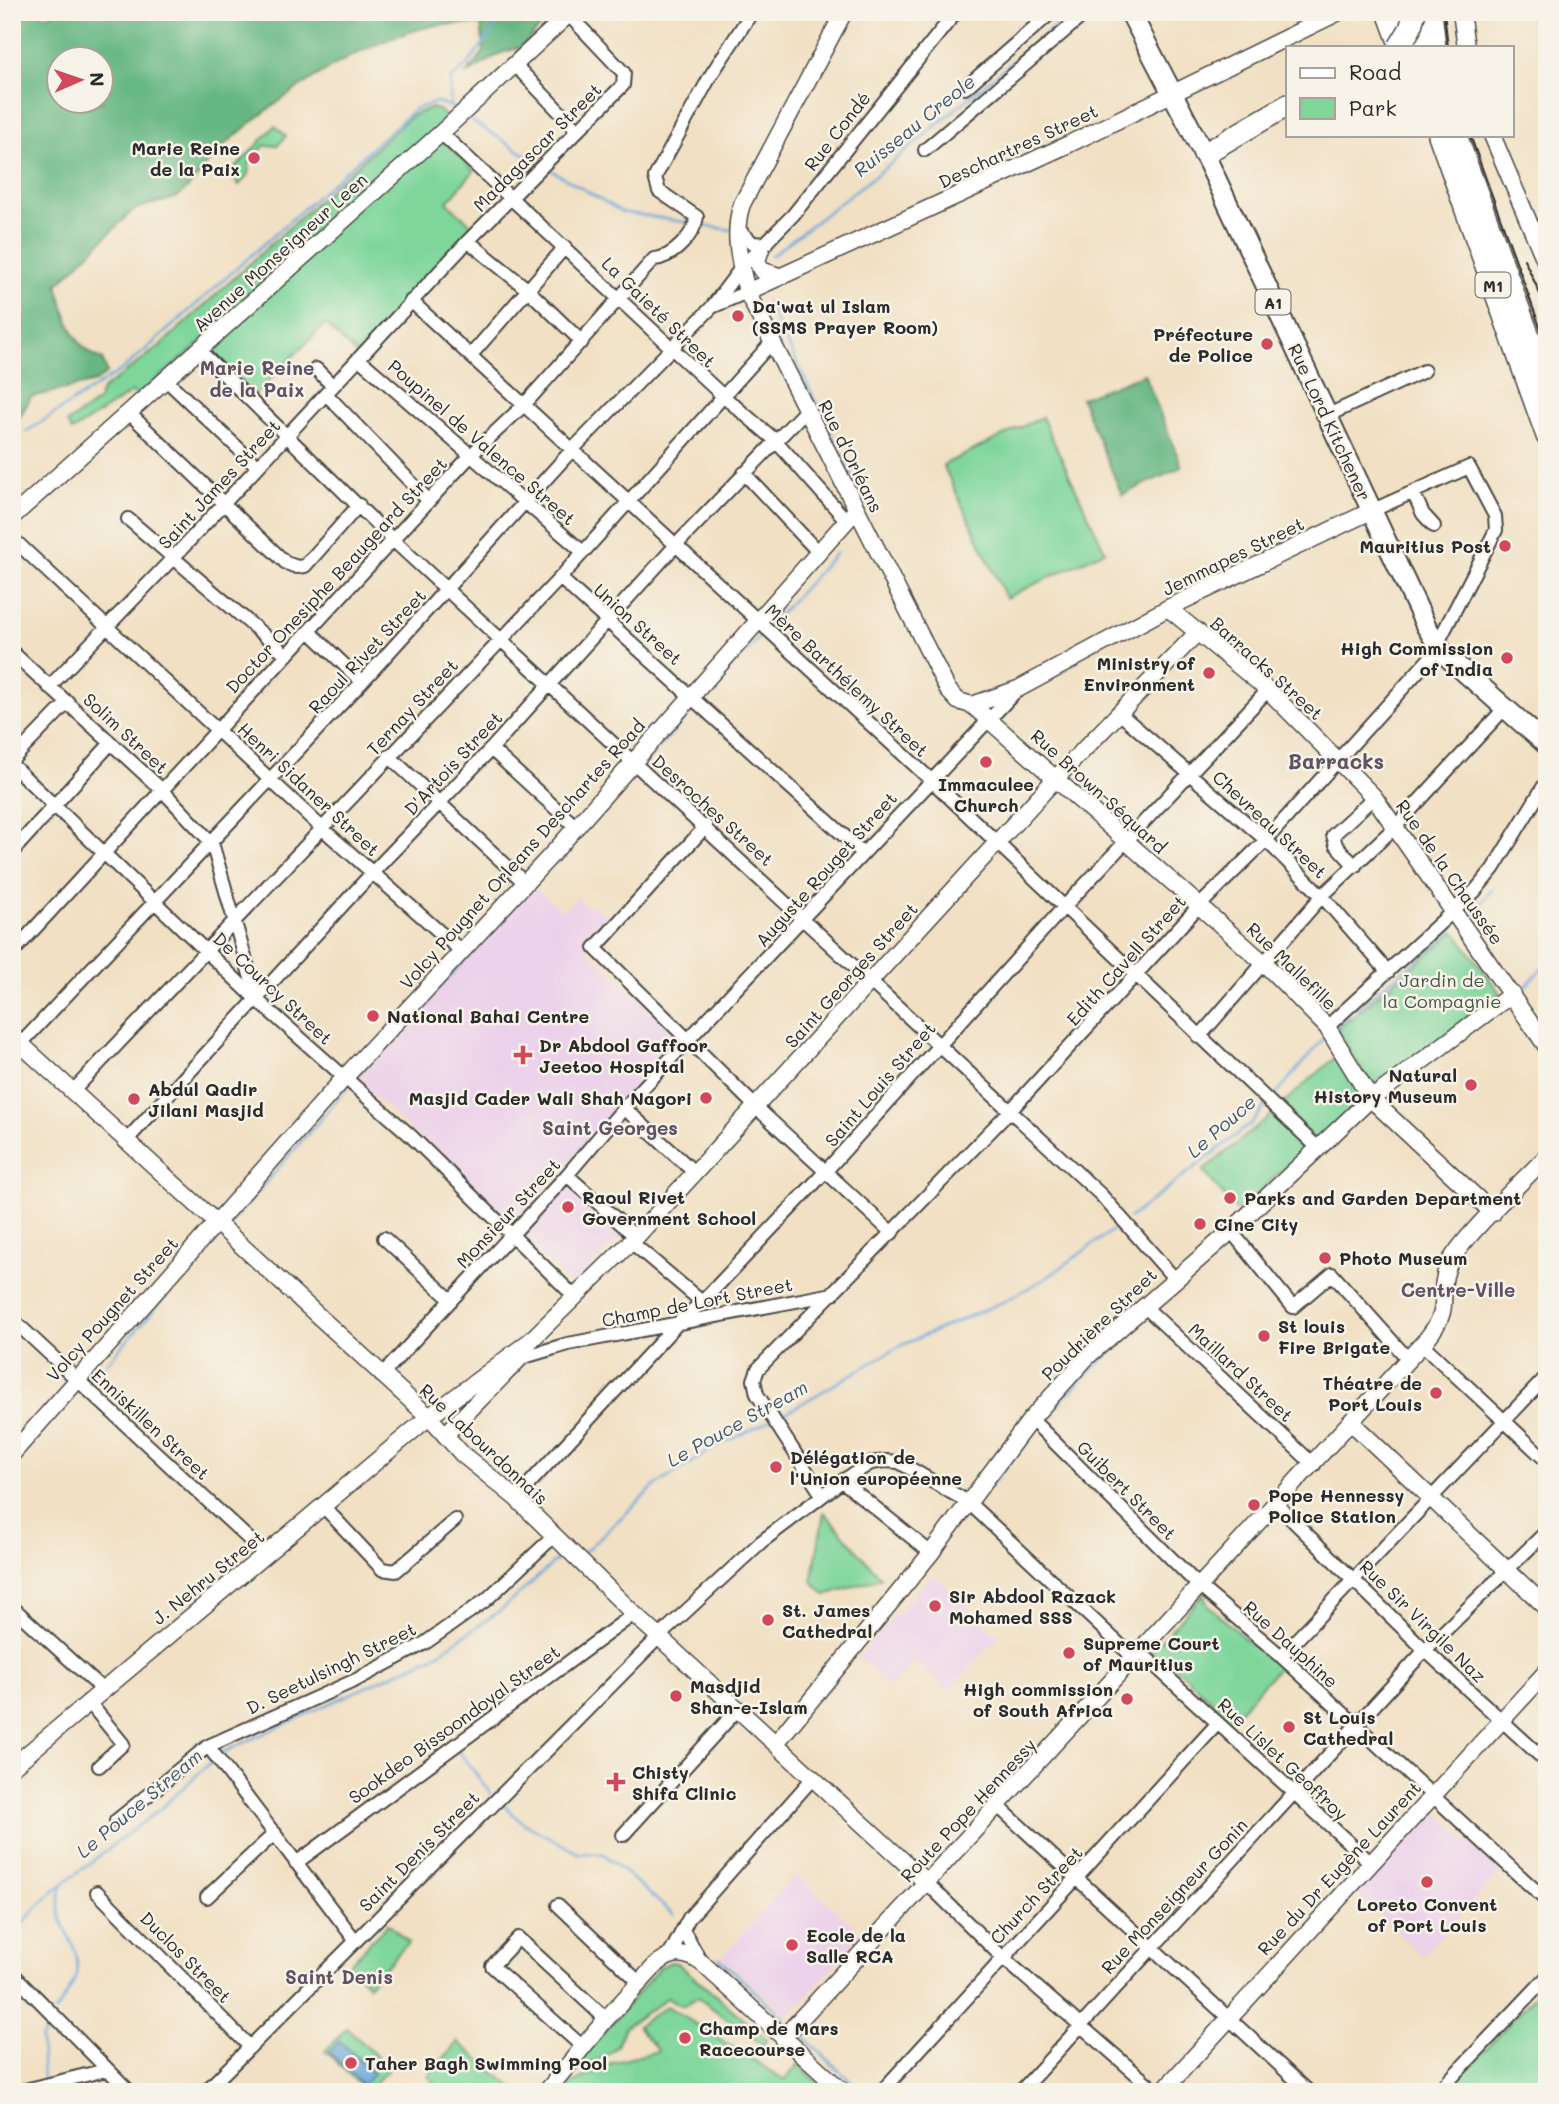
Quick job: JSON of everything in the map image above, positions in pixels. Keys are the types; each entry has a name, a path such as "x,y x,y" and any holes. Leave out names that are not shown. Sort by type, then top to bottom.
{"highway":[{"path":"1388,12 1400,46"},
{"path":"1395,12 1407,46"},
{"path":"1400,46 1413,12"},
{"path":"1413,12 1423,46"},
{"path":"1431,12 1434,46"},
{"path":"1204,154 1286,106"},
{"name":"M1","path":"1439,136 1547,436"},
{"name":"M1","path":"1456,136 1547,386"}],"main road":[{"name":"Rue d'Orléans","path":"844,12 741,204 736,227 741,268 747,292 807,409 851,516 867,534 948,690 958,701 972,705"},
{"name":"Rue Lord Kitchener","path":"1130,12 1204,154 1371,511 1438,644"},
{"name":"Deschartres Street","path":"747,292 1174,94 1339,12"},
{"path":"1461,12 1466,46"},
{"name":"Avenue Monseigneur Leen","path":"12,517 442,133 570,13"},
{"path":"1492,136 1547,265"},
{"path":"763,246 757,261 761,270 779,276"},
{"name":"Jemmapes Street","path":"972,705 1018,689 1168,608 1371,511"},
{"name":"Volcy Pougnet Orleans Deschartes Road","path":"215,1224 349,1081 460,950 576,827 639,767 697,702 758,622 851,516"},
{"path":"833,538 853,529 867,534"},
{"name":"Barracks Street","path":"1168,608 1268,690 1338,760"},
{"name":"Saint Georges Street","path":"429,1418 484,1386 527,1349 546,1325 634,1239 1057,777 1198,632"},
{"name":"A1","path":"1438,644 1443,653 1547,745"},
{"name":"Rue Brown-Séquard","path":"972,705 1057,777 1198,907"},
{"name":"Rue de la Chaussée","path":"1338,760 1374,797 1396,826 1547,1047"},
{"name":"Rue Mallefille","path":"1198,907 1265,964 1327,1027 1371,1099 1493,1213"},
{"name":"Poudrière Street","path":"776,1743 931,1553 1031,1419 1088,1356 1174,1278 1233,1234 1317,1147 1371,1099 1514,997"},
{"name":"Rue Labourdonnais","path":"15,1044 429,1418 462,1454 516,1498 634,1614 927,1883"},
{"name":"Route Pope Hennessy","path":"783,2038 1137,1655 1198,1585 1314,1465 1422,1344 1439,1324 1444,1312 1445,1280 1453,1256 1547,1156"},
{"name":"Volcy Pougnet Street","path":"12,1454 215,1224"},
{"name":"Saint Georges Street","path":"445,1435 484,1386"},
{"name":"J. Nehru Street","path":"12,1768 102,1689 429,1418"},
{"path":"1352,1423 1547,1608"},
{"name":"Rue du Dr Eugène Laurent","path":"1159,2092 1547,1671"},
{"path":"546,2092 606,2019 640,1983 678,1954 702,1963 843,2092"}],"street":[{"name":"Doctor Onesiphe Beaugeard Street","path":"12,953 472,454 524,405 654,259 675,252 695,225 694,213 659,191 655,177 711,75 752,12"},
{"name":"Rue Condé","path":"741,268 763,246 956,12"},
{"path":"965,88 1052,12"},
{"path":"925,150 1087,12"},
{"name":"Madagascar Street","path":"411,302 623,85 625,78 570,13"},
{"path":"515,65 577,130"},
{"name":"La Gaieté Street","path":"442,133 620,297 723,397 775,440 851,516"},
{"path":"736,227 753,243 763,246"},
{"path":"468,241 527,289 582,342"},
{"path":"471,355 565,247"},
{"name":"Raoul Rivet Street","path":"15,1044 212,843 448,590 572,450 711,308 741,268"},
{"name":"Deschartres Street","path":"711,308 747,292"},
{"name":"Mère Barthélemy Street","path":"411,302 931,780 1317,1147"},
{"name":"Saint James Street","path":"49,687 174,558 411,302"},
{"name":"Ternay Street","path":"72,1093 560,578 773,341"},
{"name":"Desroches Street","path":"199,351 285,438 359,505 393,540 706,826 1117,1210 1174,1278"},
{"name":"Poupinel de Valence Street","path":"359,359 583,552"},
{"path":"316,369 330,390 429,501"},
{"path":"1326,416 1424,371"},
{"path":"165,379 258,467"},
{"name":"D'Artois Street","path":"125,1142 373,872 491,749 676,545 807,409"},
{"path":"128,412 286,563 297,567 305,566 359,505"},
{"name":"Jemmapes Street","path":"1371,511 1469,467"},
{"name":"Edith Cavell Street","path":"822,1495 754,1388 755,1374 1010,1110 1137,976 1198,907 1266,840 1430,658 1496,530 1495,516 1469,467"},
{"path":"744,473 819,553"},
{"path":"1413,492 1423,514 1434,526"},
{"path":"128,519 287,655"},
{"name":"Henri Sidaner Street","path":"12,538 324,830 460,950"},
{"name":"Union Street","path":"560,578 863,853"},
{"path":"310,632 362,682"},
{"name":"Solim Street","path":"12,652 162,790 212,843"},
{"name":"Jemmapes Street","path":"987,718 1018,689"},
{"name":"Saint Louis Street","path":"516,1498 677,1324 702,1303 825,1172 1063,907 1268,690"},
{"path":"12,763 68,702"},
{"path":"1199,1037 1322,896 1396,826 1504,709"},
{"name":"Chevreau Street","path":"1118,712 1266,840 1322,896 1388,972"},
{"name":"Auguste Rouget Street","path":"688,1041 805,918 987,718"},
{"path":"12,852 111,743"},
{"path":"491,749 576,827"},
{"path":"389,756 438,805 524,882"},
{"name":"De Courcy Street","path":"12,763 257,1000 513,1233 575,1297"},
{"path":"1327,1027 1454,912 1493,869 1547,781"},
{"path":"1355,866 1336,845 1333,835 1374,797"},
{"path":"706,826 595,948 755,1107 892,1233"},
{"path":"212,843 257,1000"},
{"name":"Monsieur Street","path":"381,1376 688,1041"},
{"path":"624,1108 695,1173"},
{"path":"567,1175 702,1303"},
{"path":"1233,1234 1293,1307 1332,1274 1408,1359"},
{"path":"384,1238 451,1300"},
{"name":"Champ de Lort Street","path":"527,1349 568,1344 833,1294"},
{"name":"Maillard Street","path":"1143,1306 1314,1465"},
{"name":"Enniskillen Street","path":"12,1319 266,1555"},
{"path":"546,1325 552,1338 568,1344"},
{"path":"1422,1344 1547,1461"},
{"path":"1281,1656 1547,1376"},
{"name":"Guibert Street","path":"1031,1419 1198,1585"},
{"name":"Saint Denis Street","path":"205,2092 660,1636 761,1542 822,1495 871,1464 899,1462 968,1503"},
{"path":"842,1481 931,1553"},
{"name":"Rue Lislet Geoffroy","path":"968,1503 1137,1655 1218,1723 1371,1863"},
{"name":"Rue Sir Virgile Naz","path":"1276,1504 1425,1650 1547,1762"},
{"path":"324,1507 382,1569 389,1571 396,1571 455,1520"},
{"name":"Rue Monseigneur Gonin","path":"1020,2092 1150,1947 1425,1650 1547,1531"},
{"name":"D. Seetulsingh Street","path":"116,1821 208,1746 356,1680 425,1643 486,1601 553,1536"},
{"name":"Rue Dauphine","path":"1198,1585 1281,1656 1547,1901"},
{"path":"12,1606 102,1689"},
{"name":"Sookdeo Bissoondoyal Street","path":"296,1863 634,1614"},
{"name":"Saint Denis Street","path":"660,1636 503,1795 490,1808 660,1636"},
{"path":"88,1701 123,1744 99,1766"},
{"path":"623,1835 737,1709"},
{"name":"Church Street","path":"881,2092 1218,1723"},
{"path":"208,1746 355,1940"},
{"path":"678,1954 689,1918 813,1778"},
{"path":"998,1806 1309,2092"},
{"path":"207,1897 275,1833"},
{"path":"927,1883 1002,1957 1159,2092"},
{"name":"Duclos Street","path":"97,1892 250,2047"},
{"path":"558,1905 640,1983"},
{"path":"684,1930 702,1963"},
{"path":"584,2048 492,1966 518,1938 606,2019"},
{"path":"12,1973 130,2092"},
{"path":"1438,2092 1547,1977"},
{"path":"22,2091 106,2070"}],"shaded area":[{"name":"Dr Abdool Gaffoor Jeetoo Hospital","path":"534,886 562,911 577,898 588,908 593,903 612,921 586,949 681,1039 513,1223 358,1081"},
{"name":"Raoul Rivet Government School","path":"567,1181 623,1234 573,1285 517,1233"},
{"name":"Sir Abdool Razack Mohamed SSS","path":"933,1574 999,1637 948,1691 916,1660 889,1688 858,1657"},
{"name":"Loreto Convent of Port Louis","path":"1433,1808 1500,1872 1422,1956 1355,1892"},
{"name":"Ecole de la Salle RCA","path":"796,1874 862,1934 788,2017 722,1957"}],"green space":[{"path":"12,12 39,12 46,16 55,12 555,12 521,47 501,53 465,75 484,52 481,24 432,26 403,34 346,59 292,92 220,149 182,193 131,212 57,285 71,328 83,347 102,359 107,373 95,382 31,397 12,431"},
{"path":"431,108 439,110 450,121 437,134 474,171 447,202 476,229 357,355 325,324 254,396 202,342 137,396 132,392 72,431 67,423 98,401 102,390 160,346 412,115"},
{"path":"275,126 286,136 278,145 264,146 249,165 248,175 239,185 229,175"},
{"path":"1144,374 1182,467 1122,495 1081,398"},
{"path":"1042,417 1105,551 1006,598 943,465"},
{"name":"Jardin de la Compagnie","path":"1455,932 1500,993 1374,1091 1337,1029"},
{"path":"1338,1055 1364,1098 1316,1141 1281,1105"},
{"path":"1272,1114 1308,1146 1238,1212 1203,1171"},
{"path":"824,1512 881,1578 825,1595 812,1581"},
{"path":"1203,1594 1208,1605 1267,1659 1267,1652 1281,1665 1227,1724 1216,1713 1216,1705 1167,1659 1165,1666 1150,1653"},
{"path":"388,1924 409,1942 368,1985 348,1965"},
{"path":"671,1962 677,1963 767,2039 763,2045 697,1997 684,2006 667,1998 625,2027 617,2046 610,2053 564,2079 660,1967"},
{"path":"1547,1982 1547,2092 1447,2092 1452,2086"},
{"name":"Champ de Mars Racecourse","path":"667,2006 785,2080 799,2064 827,2092 559,2092 604,2065 658,2051 637,2026"},
{"path":"347,2028 389,2068 367,2092 325,2051"},
{"path":"458,2042 518,2092 445,2092 428,2076"}],"water":[{"path":"1528,12 1547,12 1547,48"},
{"name":"Taher Bagh Swimming Pool","path":"340,2041 374,2074 363,2085 329,2052"}],"waterway":[{"path":"450,106 451,80 469,63 506,12"},
{"name":"Ruisseau Creole","path":"771,256 889,165 1071,12"},
{"path":"26,432 120,371 143,352 415,109 437,102 454,108"},
{"path":"472,121 540,164"},
{"path":"546,167 622,212 690,223"},
{"path":"700,225 731,230"},
{"path":"767,302 871,514"},
{"path":"769,626 836,553"},
{"path":"701,701 765,631"},
{"path":"642,766 697,706"},
{"path":"586,828 638,771"},
{"name":"Le Pouce","path":"1470,918 1492,889"},
{"name":"Le Pouce","path":"1355,1009 1454,930"},
{"path":"353,1081 486,937"},
{"path":"1519,993 1547,963"},
{"name":"Le Pouce","path":"1335,1028 1348,1016"},
{"name":"Le Pouce","path":"1271,1100 1326,1036"},
{"path":"230,1224 349,1086"},
{"name":"Le Pouce","path":"1129,1218 1252,1123 1266,1105"},
{"name":"Le Pouce Stream","path":"777,1418 900,1346 1005,1301 1048,1277 1121,1224"},
{"path":"90,1382 218,1238"},
{"path":"1155,1309 1173,1292"},
{"path":"1042,1423 1064,1397 1147,1317"},
{"name":"Le Pouce Stream","path":"581,1555 655,1486 714,1448 771,1420"},
{"path":"988,1489 1035,1431"},
{"name":"Le Pouce Stream","path":"221,1753 436,1655 501,1610 560,1557 568,1557"},
{"path":"457,1749 491,1794"},
{"name":"Le Pouce Stream","path":"12,1934 52,1892 160,1809 213,1760"},
{"path":"502,1804 525,1824 578,1853 604,1854 674,1915"},
{"path":"55,2012 73,1984 77,1962 59,1912 62,1886"},
{"path":"719,1958 785,2019"},
{"path":"43,2081 41,2039 52,2018"},
{"path":"804,2037 862,2092"}],"tram line":[{"path":"1444,12 1448,46"},
{"path":"1470,136 1547,346"},
{"path":"1524,259 1547,309"}],"place":[{"name":"Marie Reine de la Paix","path":"254,158"},
{"name":"Da'wat ul Islam (SSMS Prayer Room)","path":"738,316"},
{"name":"Préfecture de Police","path":"1267,344"},
{"name":"Mauritius Post","path":"1505,546"},
{"name":"High Commission of India","path":"1507,658"},
{"name":"Ministry of Environment","path":"1209,673"},
{"name":"Immaculee Church","path":"986,762"},
{"name":"National Bahai Centre","path":"373,1016"},
{"name":"Dr Abdool Gaffoor Jeetoo Hospital","path":"523,1055"},
{"name":"Natural History Museum","path":"1471,1085"},
{"name":"Masjid Cader Wali Shah Nagori","path":"706,1098"},
{"name":"Abdul Qadir Jilani Masjid","path":"134,1099"},
{"name":"Parks and Garden Department","path":"1230,1198"},
{"name":"Raoul Rivet Government School","path":"568,1207"},
{"name":"Cine City","path":"1200,1224"},
{"name":"Photo Museum","path":"1325,1258"},
{"name":"St louis Fire Brigate","path":"1264,1336"},
{"name":"Théatre de Port Louis","path":"1436,1393"},
{"name":"Délégation de l'Union européenne","path":"776,1467"},
{"name":"Pope Hennessy Police Station","path":"1254,1505"},
{"name":"Sir Abdool Razack Mohamed SSS","path":"935,1606"},
{"name":"St. James Cathedral","path":"768,1620"},
{"name":"Supreme Court of Mauritius","path":"1069,1653"},
{"name":"Masdjid Shan-e-Islam","path":"676,1696"},
{"name":"High commission of South Africa","path":"1127,1699"},
{"name":"St Louis Cathedral","path":"1289,1727"},
{"name":"Chisty Shifa Clinic","path":"616,1782"},
{"name":"Loreto Convent of Port Louis","path":"1427,1882"},
{"name":"Ecole de la Salle RCA","path":"792,1945"},
{"name":"Champ de Mars Racecourse","path":"685,2038"},
{"name":"Taher Bagh Swimming Pool","path":"351,2063"}],"district":[{"name":"Marie Reine de la Paix","path":"257,378"},
{"name":"Barracks","path":"1336,760"},
{"name":"Saint Georges","path":"610,1127"},
{"name":"Centre-Ville","path":"1458,1289"},
{"name":"Saint Denis","path":"339,1976"}]}
